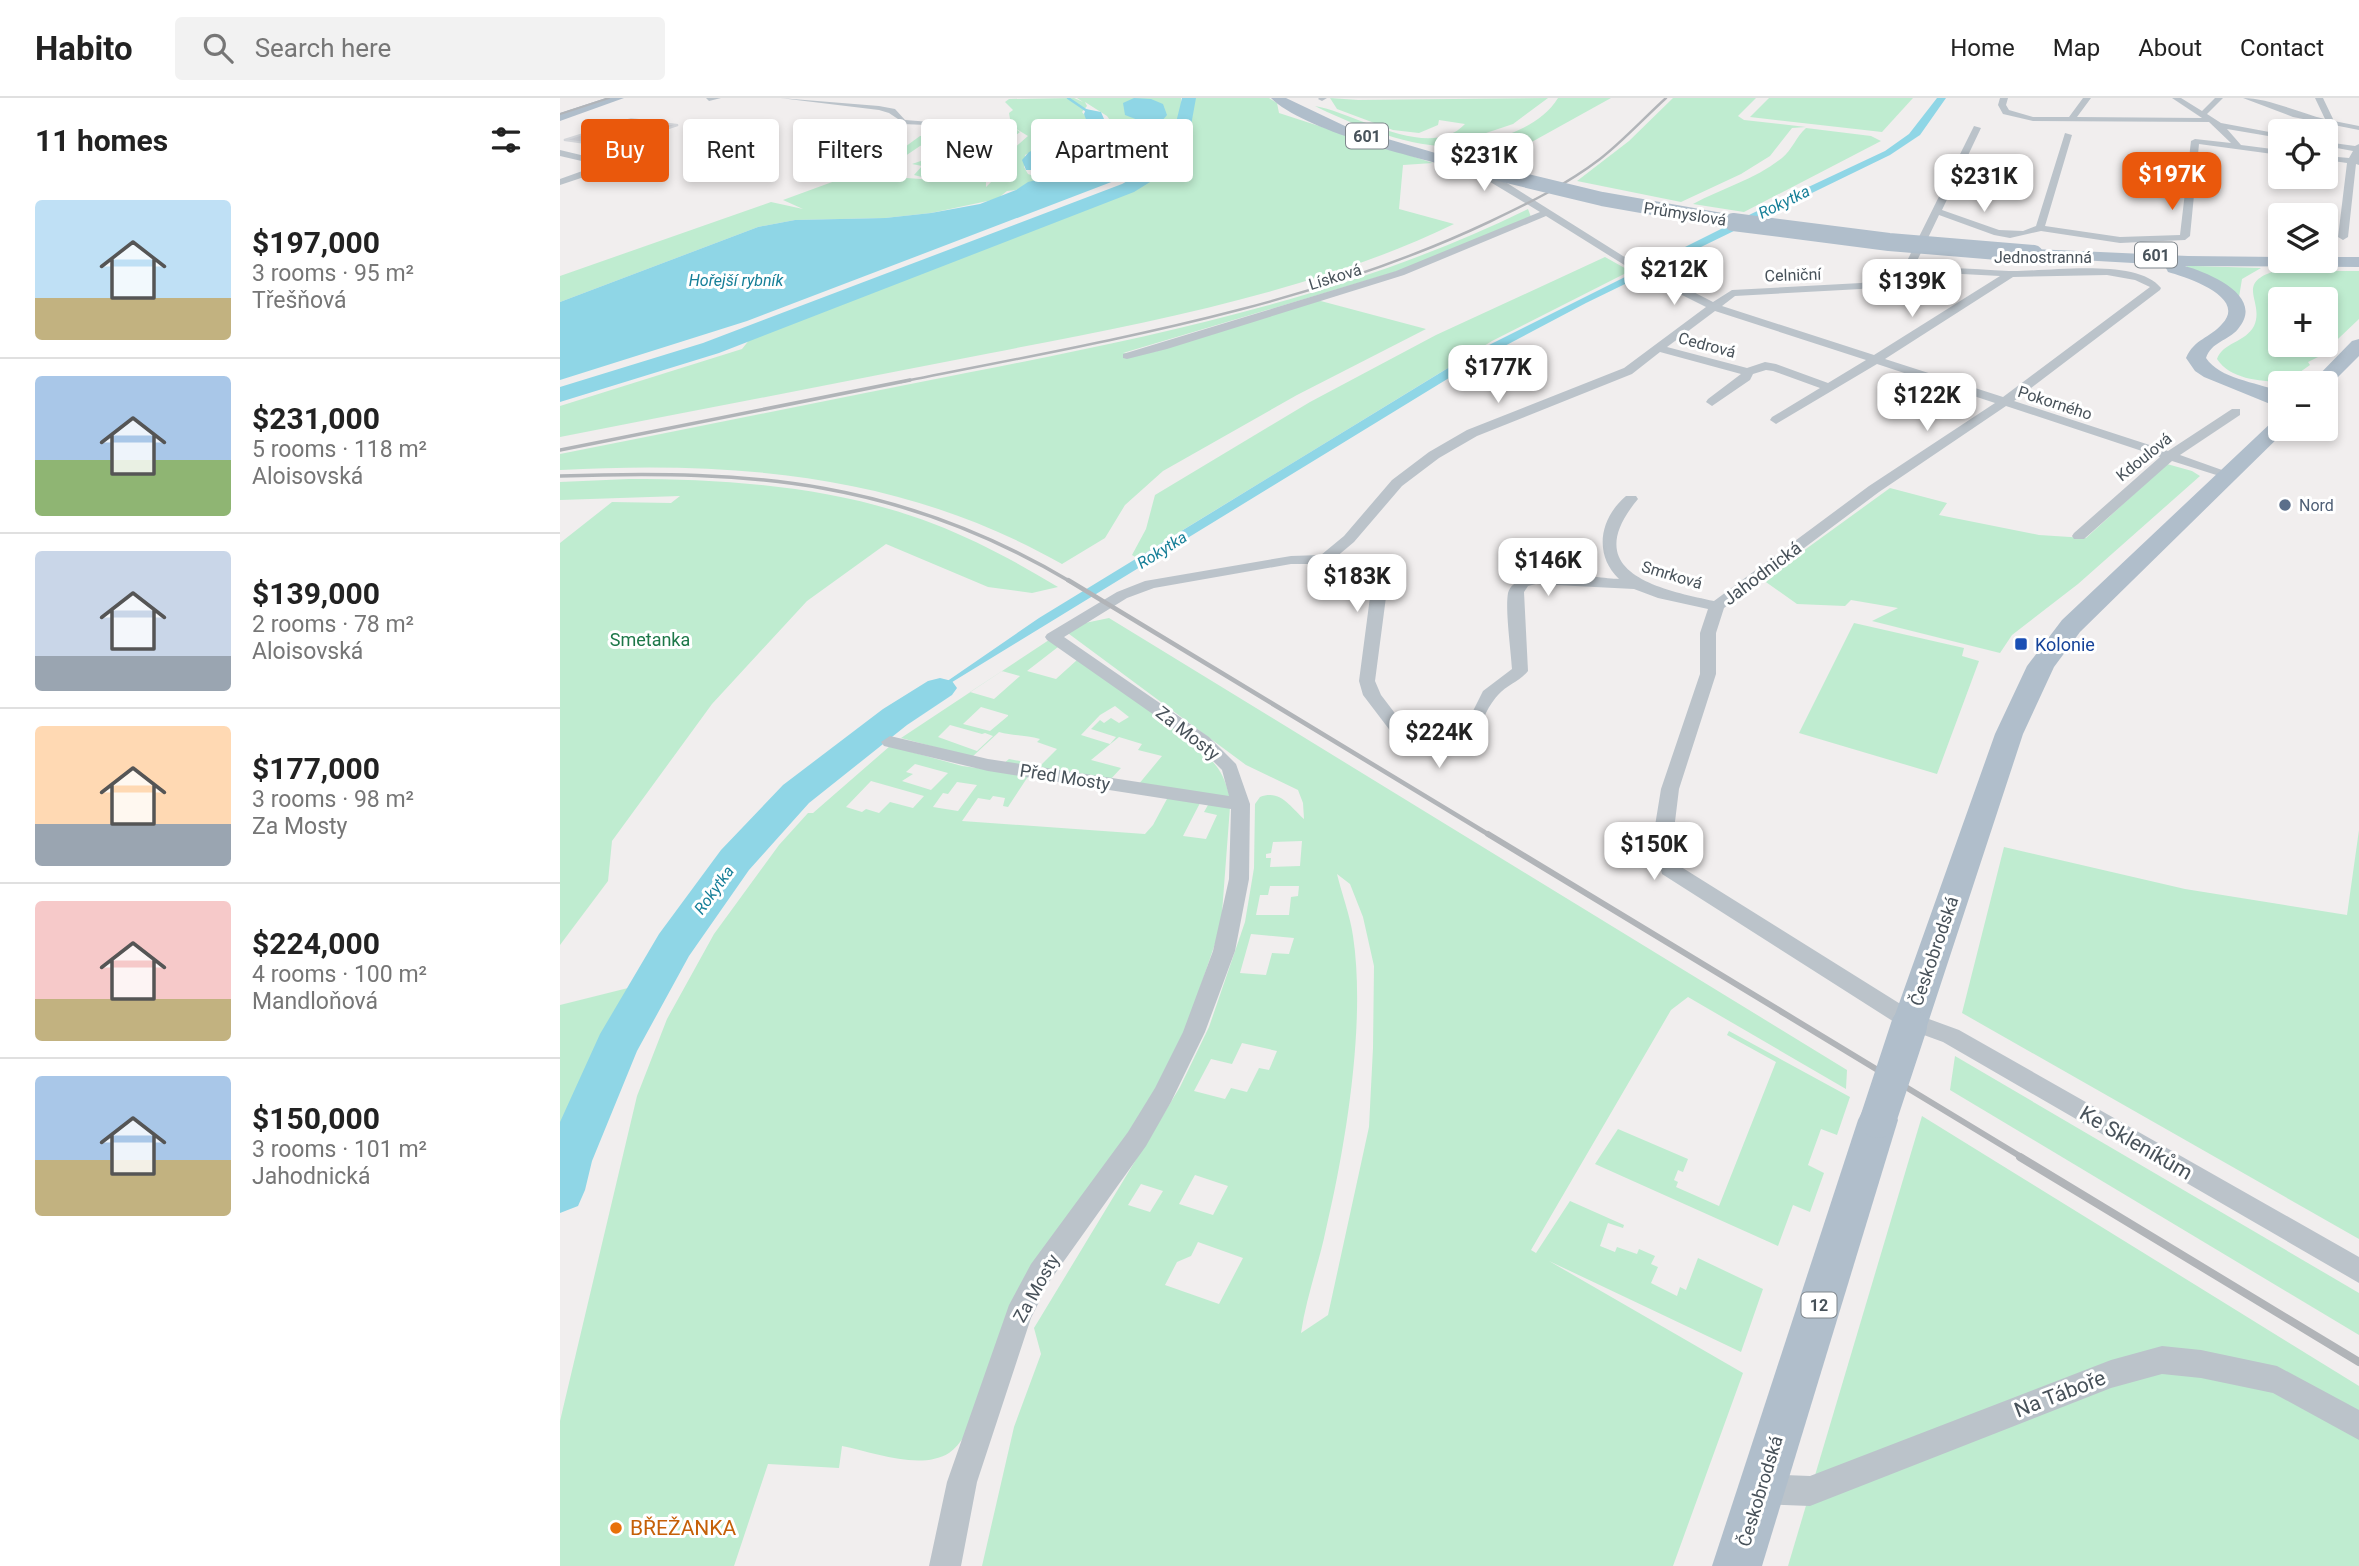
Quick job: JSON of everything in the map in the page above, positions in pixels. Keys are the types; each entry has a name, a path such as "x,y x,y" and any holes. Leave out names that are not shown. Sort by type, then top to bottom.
{"main road":[{"path":"560,110 594,98"},
{"path":"560,117 618,98"},
{"name":"Průmyslová","path":"1277,98 1330,124 1463,165 1589,196 1713,219 1855,238 2110,258 2268,259"},
{"name":"Průmyslová","path":"1291,98 1332,119 1463,165"},
{"name":"Průmyslová","path":"2033,251 2268,255"},
{"name":"Průmyslová","path":"2338,257 2359,255"},
{"path":"2110,258 2189,272 2211,282 2231,296 2237,311 2234,322 2201,347 2196,358 2200,366 2212,373 2268,396"},
{"name":"Průmyslová","path":"2338,260 2359,262"},
{"path":"2268,271 2248,284 2250,315 2247,325 2237,337 2216,350 2212,361 2235,376 2268,383"},
{"path":"2333,371 2359,345"},
{"path":"2249,387 2268,391"},
{"name":"Českobrodská","path":"1737,1566 1878,1120 2009,734 2041,666 2071,626 2268,437"}],"street":[{"path":"709,99 717,98"},
{"path":"784,98 892,111 899,114 901,119"},
{"path":"834,103 847,98"},
{"path":"2004,98 2004,108 2011,114 2032,119 2215,123 2268,134"},
{"path":"2071,120 2087,98"},
{"path":"2176,98 2215,123 2239,147"},
{"path":"2203,114 2219,98"},
{"path":"2247,98 2286,112 2318,119"},
{"path":"2319,98 2330,119"},
{"path":"2338,124 2359,128"},
{"path":"1919,273 1912,261 1977,128"},
{"path":"2040,228 2068,135"},
{"path":"1935,211 1958,216 1979,229 1999,234 2021,235 2040,228 2120,240 2182,239 2185,236 2195,141 2268,151"},
{"path":"2338,145 2357,147 2343,237"},
{"path":"560,153 607,164 560,181"},
{"path":"2338,160 2356,162"},
{"name":"Pokorného","path":"1463,165 1634,267 1712,306 2229,475"},
{"name":"Lísková","path":"1127,356 1163,348 1400,273 1526,219 1548,214"},
{"name":"Jednostranná","path":"1919,273 1943,270 2011,274 2120,274 2150,281 2157,288"},
{"name":"Celniční","path":"1712,306 1732,293 1861,286 1919,273"},
{"path":"1776,420 1967,304 2011,274"},
{"name":"Jahodnická","path":"1910,1023 1669,869 1663,838 1670,789 1709,674 1708,633 1717,606 1874,489 2003,402 2157,288"},
{"path":"1634,584 1535,579 1524,583 1516,592 1520,671 1503,681 1488,697 1472,733 1453,747 1441,751 1404,737 1371,695 1367,681 1378,597 1369,581 1325,559 1349,539 1397,483 1434,454 1472,433 1628,371 1712,306"},
{"name":"Cedrová","path":"1658,348 1747,372 1765,366 1828,387"},
{"name":"Cedrová","path":"1712,402 1746,377 1747,372"},
{"name":"Kdoulová","path":"2079,536 2169,456 2236,412"},
{"name":"Smrková","path":"1631,499 1624,504 1610,530 1608,548 1610,559 1617,570 1634,584 1717,606"},
{"name":"Za Mosty","path":"945,1566 961,1482 1019,1314 1040,1273 1137,1139 1163,1095 1194,1032 1223,951 1239,879 1241,804 1230,768 1203,741 1053,637 1122,595 1150,584 1291,560 1325,559"},
{"name":"Před Mosty","path":"890,742 988,765 1241,804"},
{"name":"Ke Skleníkům","path":"1910,1023 1951,1036 2359,1271"},
{"name":"Na Táboře","path":"1760,1489 1811,1491 2111,1374 2162,1360 2201,1364 2277,1380 2359,1426"}],"green space":[{"path":"1074,98 1083,102 1077,98 1181,98 1182,110 1179,119 1109,119 1085,102 1087,106 1082,112 1087,119 1031,119 1031,152 1025,155 1024,167 1031,175 1032,182 1016,190 1007,191 997,199 931,213 885,218 795,220 758,227 560,302 560,276 771,202 803,209 783,200 832,182 907,182 907,178 921,179 921,182 986,182 986,187 991,182 1017,182 1017,146 1028,136 1017,129 1017,119 1010,119 1009,113 1013,110 1005,102 1009,99"},
{"path":"1195,98 1269,98 1277,103 1279,113 1433,163 1403,165 1399,209 1454,224 1344,269 1227,303 1108,330 560,437 560,406 742,349 750,339 1147,182 1193,182 1191,119"},
{"path":"1330,98 1548,98 1513,124 1468,139 1472,141 1457,146 1438,146 1416,143 1370,130 1315,106 1413,137 1432,138 1450,134 1465,124 1439,120 1438,125 1419,133 1393,130 1337,109"},
{"path":"1558,98 1611,98 1499,160 1466,149 1529,125 1550,109"},
{"path":"1673,98 1756,98 1738,116 1744,120 1806,127 1792,128 1770,156 1741,174 1681,202 1577,181 1629,141"},
{"path":"1769,98 1913,98 1882,132 1750,117"},
{"path":"1806,128 1871,136 1881,141 1744,212 1693,204 1772,165 1785,155"},
{"path":"921,136 920,146 907,155 907,145"},
{"path":"921,167 921,177 914,175"},
{"path":"1528,209 1531,217 1408,268 1123,353 1154,352 1317,300 1426,329 1297,395 1163,471 1125,505 1105,538 1062,564 1002,534 942,510 880,492 818,480 692,468 560,470 560,454 1114,343 1255,309 1394,266"},
{"path":"1605,257 1630,271 1492,341 1137,558 1132,555 1146,529 1155,495 1310,402 1436,335"},
{"path":"2186,266 2261,268 2242,279 2239,297"},
{"path":"2359,271 2359,319 2338,339 2338,287 2268,287 2268,357 2318,357 2308,362 2310,365 2302,371 2268,371 2268,381 2237,375 2217,359 2224,349 2246,336 2254,326 2256,309 2253,288 2256,282 2270,273"},
{"path":"2167,464 2200,476 2078,584 2012,635 2000,653 1872,621 1898,608 1851,600 1845,606 1797,604 1763,580 1890,488 1947,503 1939,515 2039,535 2086,538"},
{"name":"Smetanka","path":"629,479 745,483 860,501 934,524 998,553 1058,587 1032,593 988,587 886,544 807,601 712,704 612,841 608,881 560,945 560,543 612,502 671,503 680,496 560,500 560,482"},
{"path":"1109,618 1847,1070 1846,1089 1688,997 1671,1010 1531,1250 1536,1253 1570,1201 1624,1225 1623,1228 1608,1223 1600,1246 1615,1252 1617,1247 1637,1254 1639,1249 1655,1256 1651,1264 1658,1267 1651,1283 1677,1296 1680,1287 1686,1290 1698,1258 1763,1289 1741,1352 1549,1261 1743,1373 1673,1566 982,1566 1014,1427 1041,1354 1034,1328 1180,1087 1209,1027 1245,922 1254,868 1255,804 1260,797 1274,796 1285,801 1304,819 1303,803 1298,790 1246,765 1061,628","holes":["1302,841 1300,866 1270,867 1271,858 1266,858 1266,854 1271,853 1273,842","1337,874 1350,884 1363,917 1374,966 1369,1127 1328,1315 1301,1333 1333,1196 1352,1083 1357,1006 1352,928","1270,886 1299,886 1298,896 1291,897 1289,915 1256,915 1260,895 1268,895","1251,934 1294,938 1289,954 1272,953 1266,975 1240,973","1242,1043 1277,1051 1269,1070 1259,1068 1247,1092 1231,1088 1225,1099 1194,1091 1211,1059 1232,1064","1195,1175 1228,1186 1213,1215 1179,1204","1141,1184 1163,1191 1150,1212 1128,1205","1198,1242 1243,1258 1219,1304 1165,1285 1177,1262 1191,1256"]},
{"path":"1854,623 1964,648 1962,656 1979,661 1937,774 1799,733"},
{"path":"1049,640 1058,647 1027,671 1056,679 1077,660 1183,733 1180,737 1207,756 1218,768 1230,798 1138,785 1162,756 1138,750 1142,744 1119,737 1091,760 1121,768 1109,781 1003,764 1009,759 1041,765 1057,749 1037,742 1040,739 999,732 972,757 901,738 970,692 994,699 1020,676 1002,671","holes":["1115,706 1129,717 1119,723 1111,718 1104,723 1100,720 1091,729 1116,737 1110,744 1081,735 1100,715","981,707 1008,715 990,731 963,724","950,725 993,736 977,751 938,737"]},
{"path":"890,746 962,766 1029,775 1008,807 1003,806 1005,798 978,798 962,821 1145,834 1168,797 1230,807 1221,926 1178,1053 1146,1113 1091,1189 964,1437 953,1450 937,1458 911,1460 842,1446 839,1468 768,1464 734,1566 560,1566 560,1421 637,1096 667,1019 714,934 779,845 808,813 813,813","holes":["915,764 948,773 931,790 902,781 913,774 906,772","871,781 924,796 913,808 890,802 879,813 846,807","957,782 977,785 958,811 933,807 943,793 948,794","1200,803 1208,805 1204,812 1217,815 1206,839 1183,836"]},
{"path":"2359,830 2359,1239 1962,1013 2004,847 2185,889 2347,915"},
{"path":"640,985 607,1043 560,1154 560,1005"},
{"path":"1729,1031 1850,1097 1837,1135 1821,1129 1808,1165 1824,1173 1810,1212 1793,1205 1778,1246 1595,1164 1618,1129 1688,1159 1683,1172 1678,1170 1674,1180 1678,1182 1676,1187 1719,1206 1776,1062 1727,1035"},
{"path":"1955,1056 2359,1293 2359,1335 1950,1090"},
{"path":"1922,1116 2359,1386 2359,1566 1788,1566"}],"water":[{"path":"1134,98 1151,99 1163,104 1167,115 1164,119 1135,119 1125,115 1123,103"},
{"path":"1937,98 1946,98 1920,135 1890,155 1586,303 1480,359 895,717 1039,618 1471,354 1751,214 1885,151 1909,134"},
{"path":"1086,109 1101,112 1104,119 1086,119"},
{"path":"1031,151 1031,170 1026,170 1022,160"},
{"name":"Hořejší rybník","path":"1028,182 1111,182 747,321 560,380 560,302 758,227 795,220 885,218 931,213 980,204 1016,190"}],"building":[{"path":"581,135 581,142 564,140"}],"waterway":[{"path":"1068,98 1090,113"},
{"name":"Rokytka","path":"560,395 711,348 1128,188 1170,164 1182,131 1189,98"},
{"name":"Rokytka","path":"560,1190 567,1161 616,1047 674,945 735,860 796,794 895,717 940,688"}],"tram line":[{"path":"560,114 609,98"}],"railway":[{"path":"901,382 1200,320 1347,278 1419,252 1503,215 1574,177 1609,152 1666,98"},
{"path":"560,450 910,380"},
{"path":"560,476 698,475 824,488 886,502 947,522 1008,548 1071,582"},
{"path":"1068,580 1491,836"},
{"path":"1488,834 2023,1158"},
{"path":"2020,1157 2359,1362"}],"place":[{"name":"Nord","path":"2285,505"},
{"name":"Kolonie","path":"2021,644"},
{"name":"BŘEŽANKA","path":"616,1528"}]}
